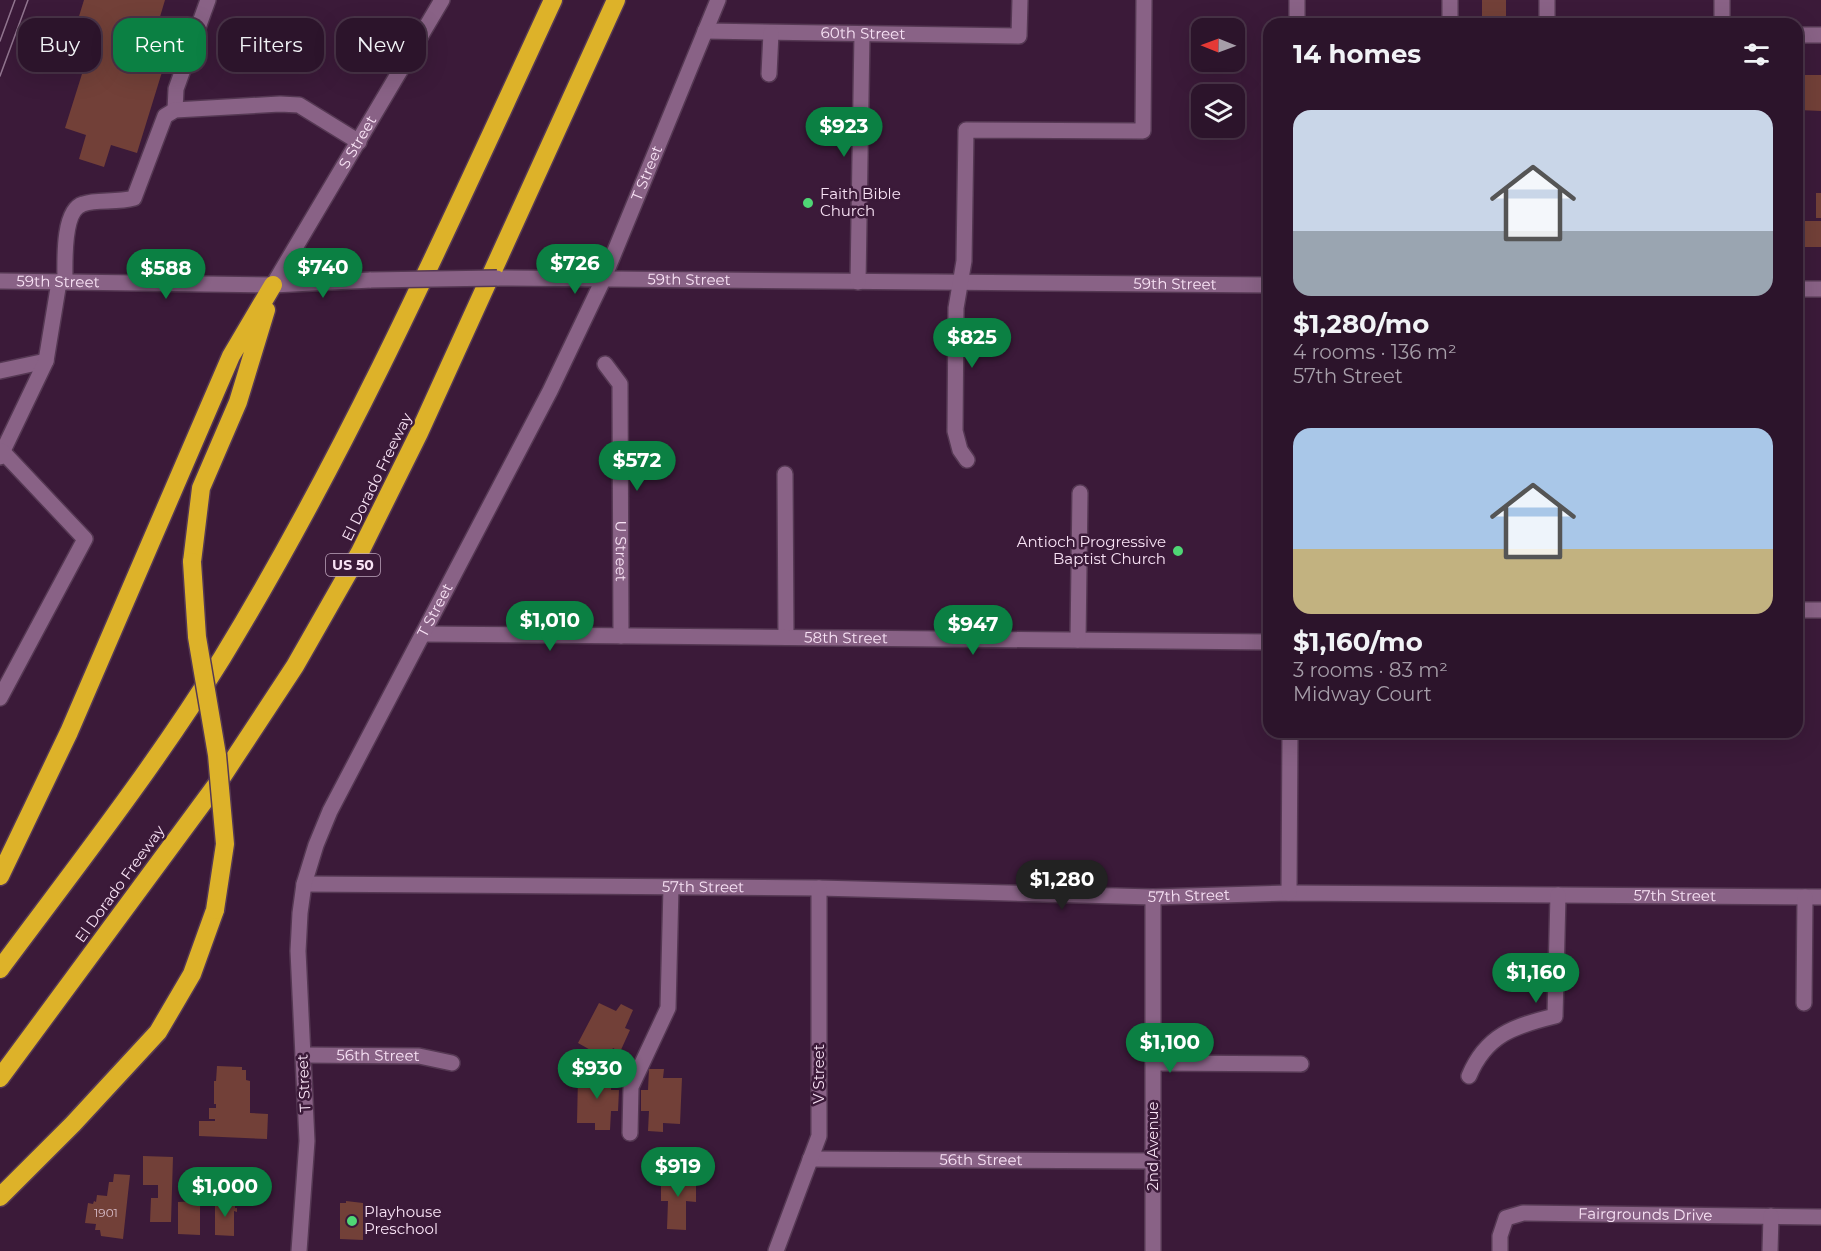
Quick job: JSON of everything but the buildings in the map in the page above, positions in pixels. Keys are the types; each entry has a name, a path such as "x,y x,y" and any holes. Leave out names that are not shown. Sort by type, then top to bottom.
{"highway":[{"path":"0,969 162,747 221,659 278,561 347,437 554,0"},
{"name":"El Dorado Freeway","path":"0,1078 222,777 295,666 360,552 419,433 616,0"},
{"path":"0,1197 73,1124 158,1032 192,974 215,910 225,844 217,755 197,637 192,562 201,488 238,402 273,285"},
{"path":"0,876 69,732 231,356 273,285"}],"street":[{"path":"175,110 176,89 208,0"},
{"name":"S Street","path":"273,285 442,0"},
{"name":"T Street","path":"299,1251 307,1141 298,951 304,884 316,845 330,810 550,391 603,280 718,0"},
{"name":"60th Street","path":"705,31 1019,36 1020,0"},
{"path":"967,460 960,450 955,430 956,308 964,261 966,130 1143,131 1144,0"},
{"path":"1297,0 1297,18"},
{"path":"1450,0 1450,18"},
{"path":"1547,0 1547,18"},
{"path":"1722,0 1722,18"},
{"path":"769,74 771,33"},
{"path":"858,282 862,34"},
{"path":"1803,35 1821,35"},
{"path":"0,698 84,539 1,453 46,361 62,282 67,227 74,210 82,204 120,202 134,198 165,116 175,110 299,105 359,142"},
{"name":"59th Street","path":"0,281 273,285 370,280 548,277 603,280 1263,285"},
{"path":"1803,289 1821,289"},
{"path":"0,371 46,361"},
{"name":"U Street","path":"605,364 620,384 621,636"},
{"path":"785,474 786,637"},
{"path":"1078,640 1080,493"},
{"path":"1803,610 1821,610"},
{"name":"58th Street","path":"423,634 1078,640 1147,634 1263,642"},
{"path":"1289,893 1290,738"},
{"name":"57th Street","path":"304,884 819,888 1153,897 1289,893 1821,897"},
{"path":"630,1132 631,1087 668,1008 671,887"},
{"name":"V Street","path":"777,1251 819,1136 819,888"},
{"path":"1468,1076 1475,1060 1486,1046 1502,1034 1529,1022 1555,1016 1558,895"},
{"name":"2nd Avenue","path":"1153,897 1153,1251"},
{"path":"1804,1003 1805,897"},
{"name":"56th Street","path":"303,1055 419,1056 452,1063"},
{"path":"1153,1063 1301,1064"},
{"name":"56th Street","path":"810,1159 1153,1161"},
{"name":"Fairgrounds Drive","path":"1500,1251 1500,1236 1506,1218 1523,1213 1821,1217"},
{"path":"1770,1216 1770,1251"}],"tram line":[{"path":"0,41 15,0"},
{"path":"0,76 28,0"}],"place":[{"name":"Faith Bible Church","path":"808,203"},
{"name":"Antioch Progressive Baptist Church","path":"1178,551"},
{"name":"Playhouse Preschool","path":"352,1221"}]}
